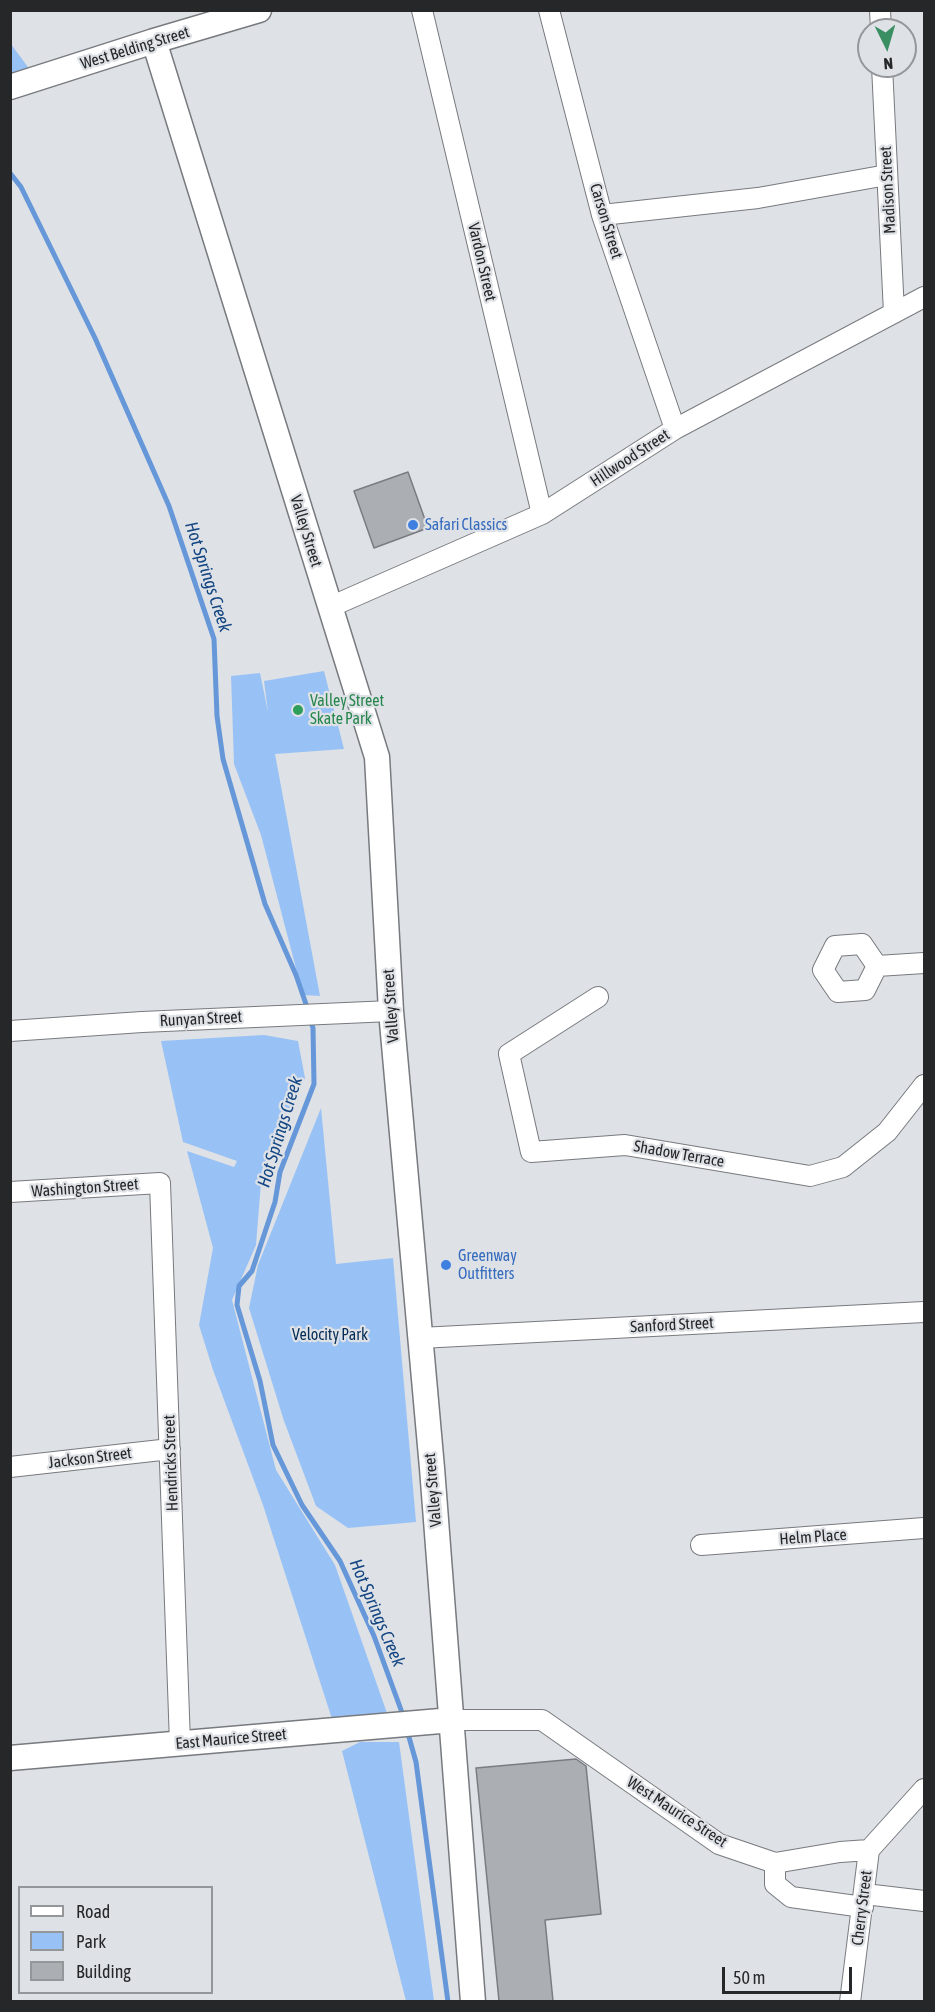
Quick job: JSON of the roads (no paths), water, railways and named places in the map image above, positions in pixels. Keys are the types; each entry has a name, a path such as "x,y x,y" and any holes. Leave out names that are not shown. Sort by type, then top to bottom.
{"street":[{"name":"West Belding Street","path":"10,87 259,10"},
{"name":"Vardon Street","path":"422,10 542,514"},
{"name":"Carson Street","path":"549,10 602,215 675,429"},
{"name":"Valley Street","path":"154,41 376,757 391,1011 452,1720 473,2001"},
{"name":"Madison Street","path":"883,78 894,313"},
{"path":"602,215 758,198 887,175"},
{"name":"Hillwood Street","path":"330,607 542,514 675,429 924,297"},
{"path":"877,966 924,963"},
{"name":"Shadow Terrace","path":"598,997 509,1054 531,1152 625,1145 810,1176 843,1167 852,1160 887,1132 924,1085"},
{"name":"Runyan Street","path":"10,1031 142,1022 391,1011"},
{"name":"Washington Street","path":"10,1192 160,1183"},
{"name":"Hendricks Street","path":"160,1183 180,1743"},
{"name":"Sanford Street","path":"420,1338 924,1312"},
{"name":"Jackson Street","path":"10,1467 170,1449"},
{"name":"Helm Place","path":"701,1545 924,1528"},
{"name":"East Maurice Street","path":"10,1758 452,1720"},
{"name":"West Maurice Street","path":"452,1720 542,1720 719,1844 775,1863 840,1852 869,1850"},
{"path":"869,1850 924,1789"},
{"name":"Cherry Street","path":"850,2001 869,1850"},
{"path":"775,1863 775,1884 791,1897 924,1901"}],"waterway":[{"name":"Hot Springs Creek","path":"10,173 21,187 95,338 169,506 214,639 217,716 223,759 265,904 296,975 308,1010"},
{"name":"Hot Springs Creek","path":"310,1019 313,1028 314,1084 280,1172 275,1202 252,1271 239,1286 237,1305 260,1381 273,1445 302,1505 340,1561 374,1636 404,1718"},
{"name":"Hot Springs Creek","path":"407,1730 416,1762 448,2002"}],"place":[{"name":"Safari Classics","path":"413,525"},
{"name":"Valley Street Skate Park","path":"298,710"},
{"name":"Greenway Outfitters","path":"446,1265"}],"park label":[{"name":"Velocity Park","path":"330,1335"}]}
